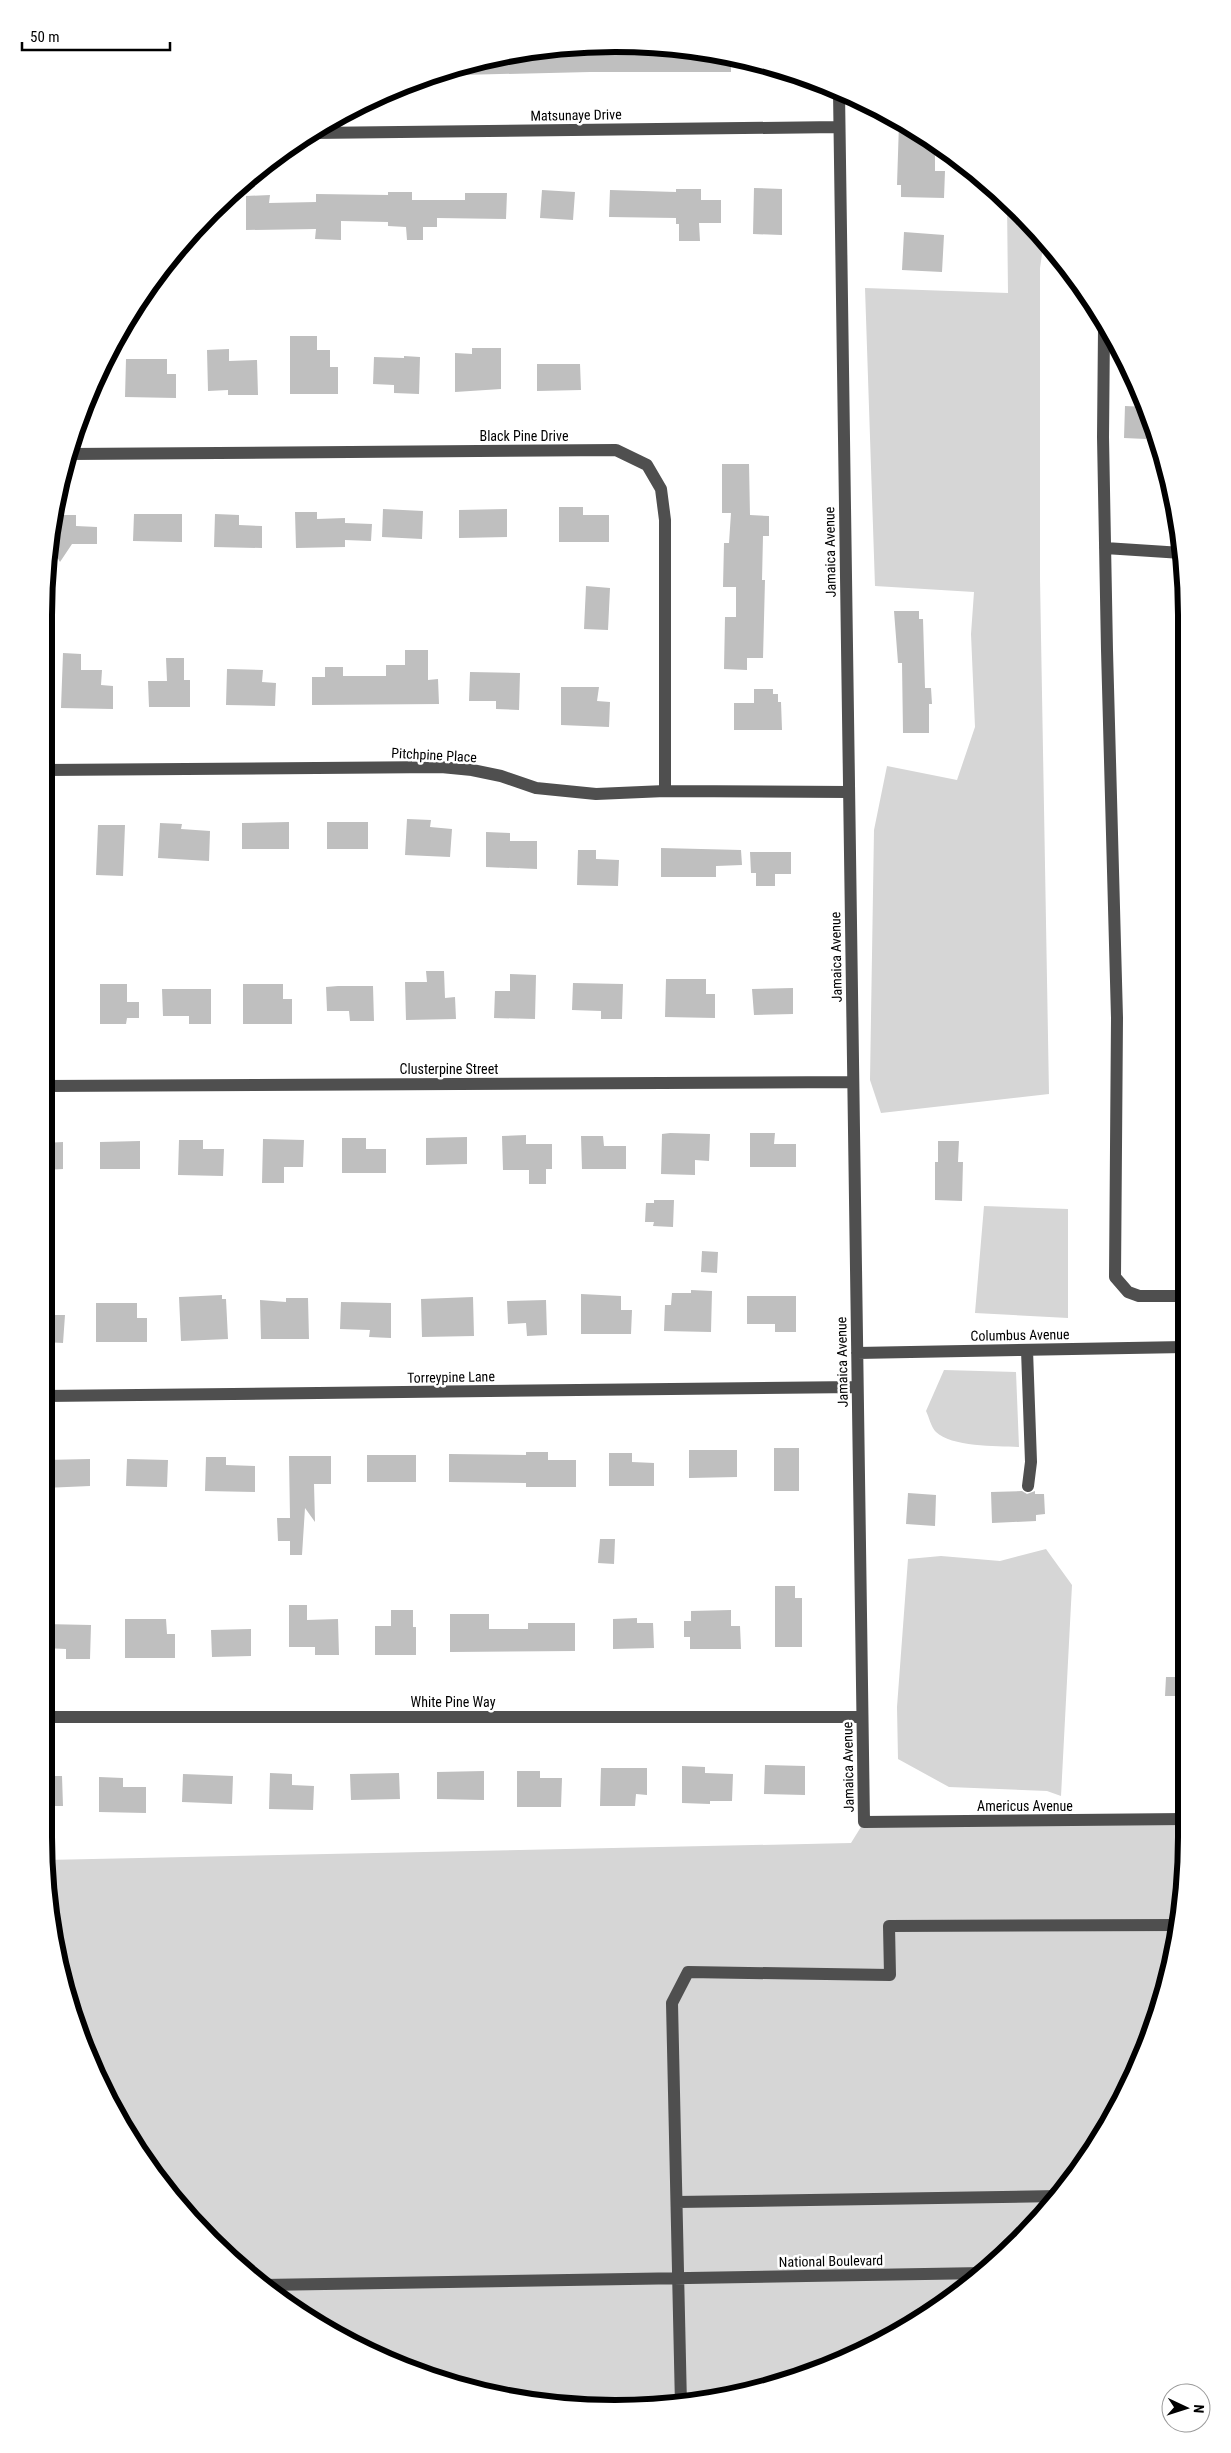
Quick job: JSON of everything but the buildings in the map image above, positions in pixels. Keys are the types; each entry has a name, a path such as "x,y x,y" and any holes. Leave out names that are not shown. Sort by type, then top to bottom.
{"street":[{"name":"Jamaica Avenue","path":"839,99 864,1822"},
{"name":"Matsunaye Drive","path":"326,133 839,127"},
{"path":"1104,336 1105,548 1117,1018 1115,1276 1128,1292 1140,1296 1178,1296"},
{"name":"Black Pine Drive","path":"77,454 616,450 647,465 661,489 666,520 665,791"},
{"path":"1105,548 1175,553"},
{"name":"Pitchpine Place","path":"52,770 441,767 501,776 536,788 596,794 665,791 849,792"},
{"name":"Clusterpine Street","path":"52,1086 853,1082"},
{"name":"Columbus Avenue","path":"857,1353 1178,1347"},
{"path":"1028,1350 1032,1462 1028,1486"},
{"name":"Torreypine Lane","path":"52,1396 858,1387"},
{"name":"White Pine Way","path":"52,1716 862,1717"},
{"name":"Americus Avenue","path":"864,1822 1178,1818"},
{"path":"681,2397 672,2003 688,1972 890,1975 890,1926 1172,1925"},
{"path":"677,2202 1049,2196"},
{"name":"National Boulevard","path":"273,2284 972,2273"}],"shaded area":[{"path":"1007,211 1043,249 1040,268 1040,579 1049,1094 881,1113 870,1080 874,830 887,766 957,780 975,727 971,634 974,592 875,586 865,288 1008,293"},
{"path":"984,1206 1068,1209 1068,1318 975,1313"},
{"path":"944,1370 1016,1372 1019,1447 963,1443 952,1441 936,1432 931,1425 926,1411"},
{"path":"1046,1549 1072,1585 1061,1796 1047,1791 949,1787 898,1759 897,1707 908,1559 941,1556 1000,1561"},
{"path":"1178,1819 1174,1911 1168,1947 1149,2018 1136,2053 1120,2087 1084,2150 1039,2209 987,2261 928,2306 897,2325 831,2358 761,2381 689,2396 616,2400 579,2399 542,2396 470,2381 400,2358 366,2342 303,2306 273,2284 217,2236 192,2209 147,2150 128,2119 95,2053 82,2018 63,1947 57,1911 53,1860 851,1843 864,1822"}]}
